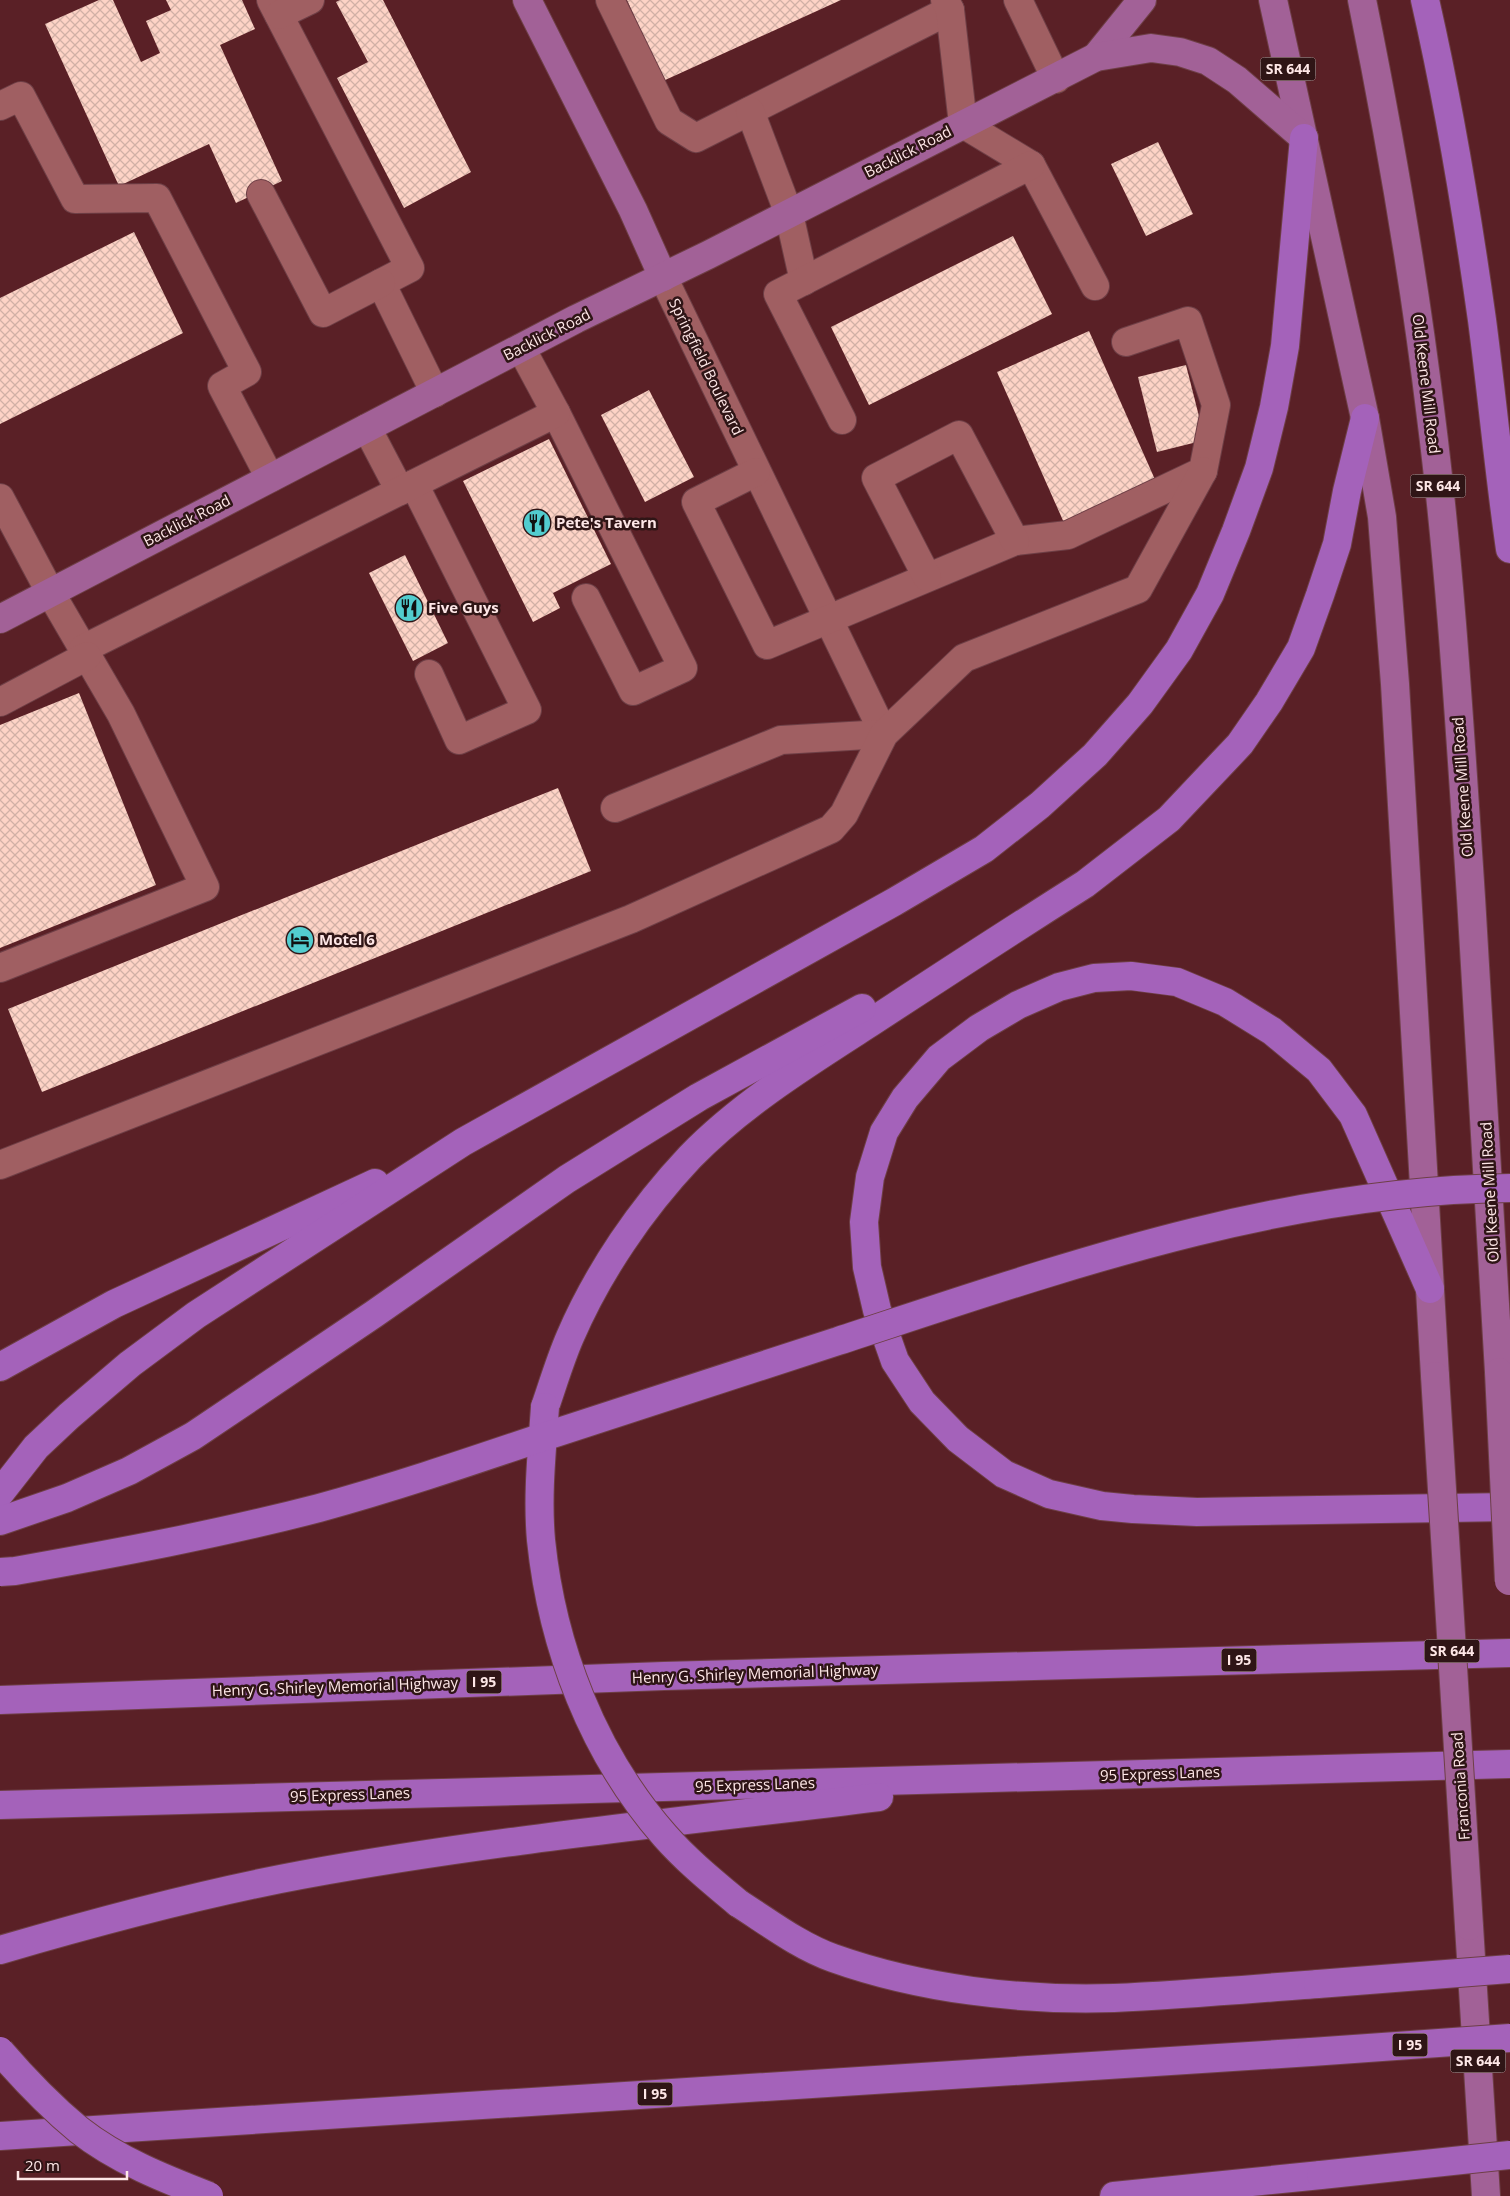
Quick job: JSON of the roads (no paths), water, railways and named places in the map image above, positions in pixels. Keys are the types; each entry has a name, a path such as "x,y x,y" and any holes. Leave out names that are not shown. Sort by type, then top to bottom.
{"highway":[{"path":"1425,0 1465,207 1482,321 1496,451 1510,549"},
{"path":"1432,29 1435,0"},
{"path":"0,1493 36,1448 69,1416 130,1364 196,1315 463,1142 894,902 984,849 1040,805 1095,754 1140,704 1179,650 1210,594 1236,532 1258,468 1274,407 1285,346 1304,138"},
{"path":"1365,418 1346,491 1337,544 1301,648 1269,702 1240,744 1169,819 1085,884 811,1060 749,1105 690,1156 653,1200 617,1251 591,1294 569,1338 545,1407 540,1475 541,1539 550,1600 566,1661 592,1726 622,1779 665,1836 738,1903 808,1946 832,1958 893,1976 947,1987 1035,1996 1113,1998 1510,1969"},
{"path":"0,1521 67,1498 129,1471 193,1436 374,1314 567,1179 699,1097 847,1016 1022,924"},
{"path":"1430,1289 1353,1115 1319,1070 1264,1026 1225,1002 1177,982 1131,976 1094,978 1059,987 1018,1005 979,1028 939,1058 905,1098 884,1132 870,1177 864,1222 867,1267 877,1310 895,1361 922,1402 958,1440 1004,1474 1049,1494 1102,1506 1133,1509 1197,1512 1510,1507"},
{"path":"0,1367 114,1304 463,1142"},
{"path":"0,1572 170,1543 248,1526 391,1487 961,1301 1142,1245 1306,1208 1396,1195 1474,1188 1510,1188"},
{"name":"Henry G. Shirley Memorial Highway","path":"0,1700 674,1676 1510,1652"},
{"name":"95 Express Lanes","path":"0,1805 1510,1764"},
{"path":"0,1950 186,1900 300,1875 424,1855 582,1833 1041,1777"},
{"name":"I 95","path":"0,2136 1510,2038"},
{"path":"0,2051 37,2092 80,2131 125,2159 209,2196"},
{"path":"1114,2196 1510,2155"}],"main road":[{"name":"Springfield Boulevard","path":"526,0 633,210 662,277"},
{"path":"1096,57 1142,0"},
{"name":"SR 644","path":"1272,0 1365,418 1382,517 1395,684 1430,1289"},
{"name":"Old Keene Mill Road","path":"1362,0 1389,135 1413,281 1432,420 1446,555 1487,1136 1510,1586"},
{"path":"1096,57 1151,48 1180,52 1208,61 1237,80 1304,138"},
{"name":"Backlick Road","path":"0,619 521,348 789,214 963,124 1056,79 1096,57"},
{"name":"Franconia Road","path":"1430,1289 1486,2196"}],"street":[{"path":"261,194 324,313 410,268 275,8 310,0"},
{"path":"610,0 669,121 696,138 947,5 963,124 1031,166 1095,286"},
{"path":"1018,0 1056,79"},
{"path":"0,106 21,96 74,199 157,198 247,372 222,386 270,478"},
{"path":"750,111 789,214 804,281"},
{"path":"842,420 778,294 1031,166"},
{"name":"Springfield Boulevard","path":"662,277 884,734"},
{"path":"382,282 435,393"},
{"path":"0,1165 630,919 831,829 844,814 884,734 964,658 1138,588 1203,471 1216,405 1188,321 1126,342"},
{"path":"521,348 556,413 683,668 633,690 586,598"},
{"path":"0,702 85,653 407,487 556,413"},
{"path":"367,428 407,487 527,710 459,740 429,674"},
{"path":"927,577 876,478 959,435 1015,541"},
{"path":"756,472 696,502 767,645 1015,541 1068,535 1203,471"},
{"path":"0,498 50,592 121,714 205,886 0,968"},
{"path":"615,808 782,740 884,734"}],"place":[{"name":"Pete's Tavern","path":"537,523"},
{"name":"Five Guys","path":"409,608"},
{"name":"Motel 6","path":"300,940"}]}
